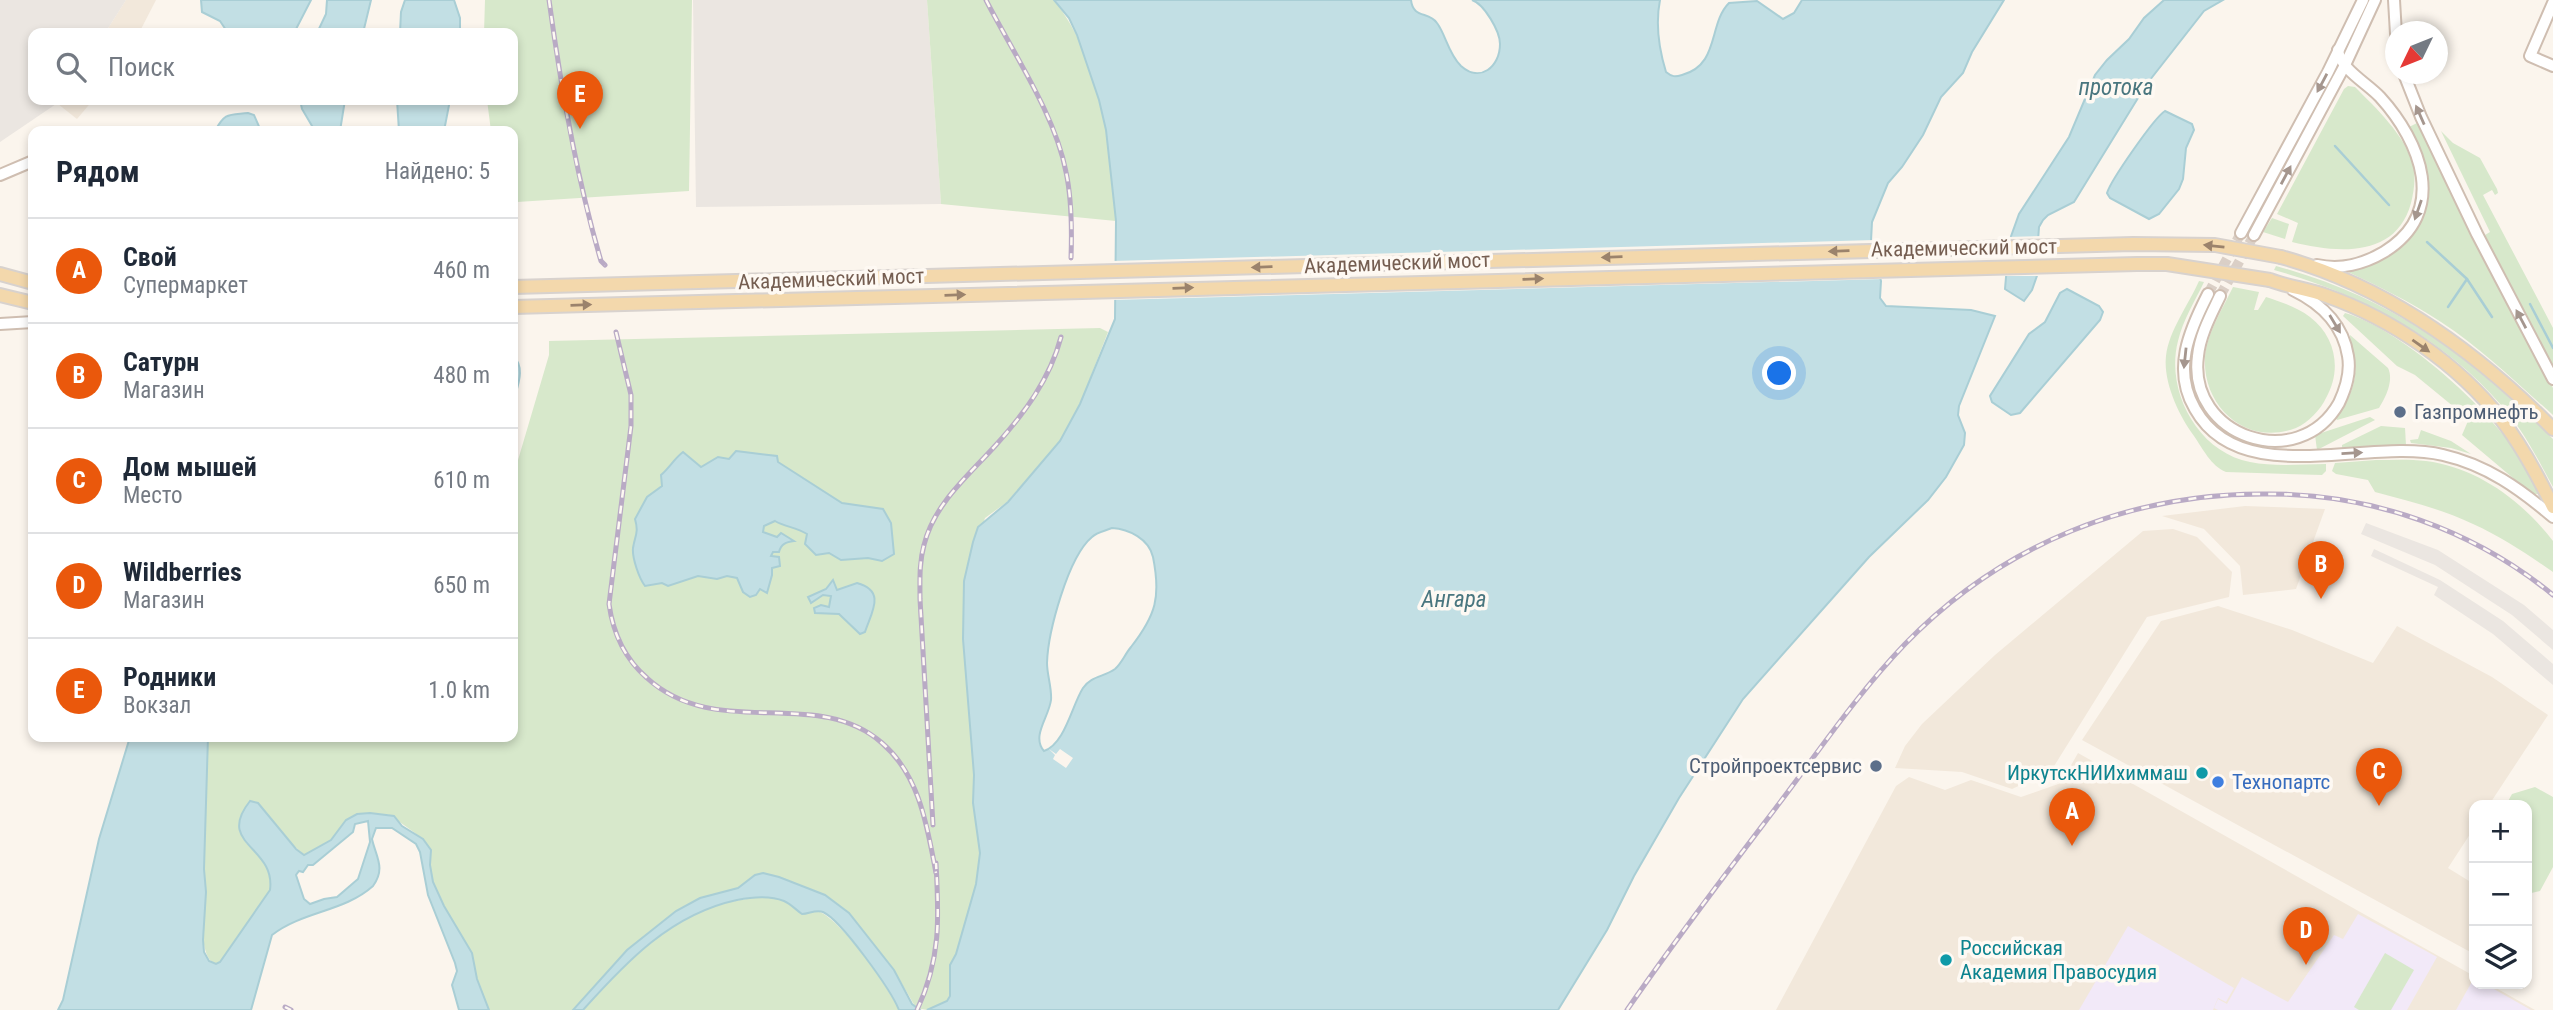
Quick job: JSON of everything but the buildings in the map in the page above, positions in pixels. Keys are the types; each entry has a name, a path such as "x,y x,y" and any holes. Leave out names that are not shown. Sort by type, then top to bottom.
{"main road":[{"path":"2241,233 2363,0"},
{"path":"2254,235 2339,77 2375,0"},
{"path":"2394,0 2395,21"},
{"path":"2553,3 2530,56 2553,66"},
{"path":"2294,261 2329,267 2367,260 2399,241 2411,227 2417,215 2423,188 2418,158 2403,127 2368,85 2345,65 2338,50"},
{"path":"2339,77 2343,74 2351,75 2368,85"},
{"path":"2408,84 2434,144 2553,379"},
{"path":"0,175 28,164"},
{"name":"Академический мост","path":"518,288 2120,244 2215,245 2294,261 2356,286 2421,319 2479,361 2553,429"},
{"name":"Академический мост","path":"518,307 2137,264 2201,268 2325,295 2402,334 2453,370 2475,389 2503,420 2525,454 2553,507"},
{"path":"0,274 28,282"},
{"path":"2220,296 2198,353 2199,379 2205,396 2222,421 2241,434 2264,441 2284,441 2309,432 2328,419 2342,397 2349,368 2345,341 2330,314 2303,295 2275,282"},
{"path":"2208,294 2187,343 2184,377 2187,392 2198,414 2224,441 2247,450 2277,455 2409,450 2444,455 2480,468 2514,485 2553,517"},
{"path":"0,295 28,302"},
{"path":"0,324 28,322"}],"shaded area":[{"path":"0,0 126,0 108,28 28,28 28,105 55,105 0,142"},
{"path":"126,0 156,0 142,28 108,28"},
{"path":"693,0 927,0 941,204 696,207"},
{"path":"59,105 89,105 77,119"},
{"path":"2245,506 2325,509 2296,589 2243,595 2240,566 2204,529 2162,516"},
{"path":"2366,523 2438,550 2524,605 2553,630 2553,650 2512,615 2435,565 2361,534"},
{"path":"2173,529 2197,537 2232,572 2229,597 2147,617 2051,771 2012,789 1962,772 1895,768 1905,746 1922,724 1995,655 2143,531"},
{"path":"2374,549 2440,580 2503,621 2553,664 2553,685 2493,634 2434,595 2438,587 2371,556"},
{"path":"2218,606 2292,630 2373,663 2397,626 2492,677 2548,715 2492,800 2469,800 2469,836 2448,868 2469,881 2469,951 2082,740 2161,621"},
{"path":"2078,753 2469,973 2469,989 2498,989 2535,1010 1776,1010 1896,786 1909,777 1945,790 1971,780 2021,797 2061,783"},
{"path":"2358,914 2437,957 2407,1010 2214,1008 2218,999 2227,1004 2242,977 2288,1002 2334,935 2343,939"},
{"path":"2128,926 2234,988 2226,1002 2218,998 2213,1010 2079,1010"},
{"path":"2469,987 2469,989 2494,989 2531,1010 2456,1010"}],"green space":[{"path":"485,0 692,0 689,191 518,202 518,126 490,126 488,105 518,105 518,28 484,28"},
{"path":"927,0 1054,0 1070,24 1093,77 1107,135 1116,221 941,204"},
{"path":"2348,86 2355,87 2372,104 2404,143 2414,170 2411,203 2403,221 2392,234 2378,243 2345,249 2292,242 2298,223 2277,214"},
{"path":"2419,122 2553,388 2553,415 2456,332 2406,301 2346,271 2402,242 2426,178 2420,150 2409,127"},
{"path":"2441,131 2453,143 2480,158 2497,189 2498,193 2495,195 2492,190 2483,195 2553,328 2553,366 2485,235 2490,232"},
{"path":"2272,218 2289,224 2285,239 2263,232"},
{"path":"2276,266 2318,279 2393,313 2426,333 2490,381 2553,439 2553,487 2510,415 2454,359 2427,339 2368,305 2337,291 2274,270"},
{"path":"2199,281 2204,282 2183,326 2175,360 2181,399 2190,416 2201,433 2231,456 2269,464 2326,464 2326,471 2322,475 2226,472 2204,452 2188,428 2170,387 2166,356 2175,327"},
{"path":"2233,287 2259,292 2254,310 2258,310 2266,297 2300,310 2319,325 2331,344 2335,365 2331,387 2317,411 2296,428 2261,432 2245,427 2231,418 2211,392 2206,375 2206,348"},
{"path":"2345,313 2370,323 2399,340 2458,387 2486,414 2509,442 2528,469 2539,494 2532,494 2462,435 2468,421 2465,416 2415,375 2397,366 2343,316"},
{"path":"1100,328 1108,332 1080,404 1060,441 1007,502 985,518 964,581 963,639 974,775 973,803 980,853 976,884 956,954 950,965 951,991 947,1001 927,1010 916,1008 894,970 858,924 795,884 763,873 755,875 738,888 700,898 676,911 627,950 573,1010 489,1010 477,979 472,953 433,882 431,850 415,833 390,815 370,813 357,814 346,820 331,840 304,855 290,842 246,843 261,858 269,876 270,890 220,962 217,965 210,960 203,937 208,742 518,742 518,460 549,355 549,341"},
{"path":"2350,335 2388,368 2390,383 2379,408 2337,420 2355,378"},
{"path":"2370,417 2375,420 2317,450 2315,435"},
{"path":"2381,426 2405,428 2406,445 2342,448 2342,445"},
{"path":"2421,430 2451,441 2471,454 2451,448 2411,443 2410,440 2418,439"},
{"path":"2420,460 2445,465 2497,488 2527,512 2553,541 2553,572 2504,540 2473,524 2437,510 2375,492 2368,480 2332,471 2335,463"},
{"path":"2535,787 2553,797 2553,867 2540,891 2532,893 2532,800 2509,800 2512,794"},
{"path":"767,897 790,904 802,912 817,911 827,916 863,954 899,1010 583,1010 643,949 685,919 710,908"},
{"path":"2385,953 2414,970 2391,1010 2359,1010 2354,1007"}],"water":[{"path":"201,0 311,0 297,28 225,28 220,21 202,12"},
{"path":"327,0 371,0 364,28 319,28 326,14"},
{"path":"405,0 454,0 460,28 400,28"},
{"name":"Ангара","path":"1054,0 1411,0 1415,10 1434,19 1461,66 1468,71 1482,73 1497,60 1500,44 1490,19 1472,0 1660,0 1658,37 1661,55 1666,72 1675,76 1694,70 1702,62 1729,3 1757,1 1783,19 1794,13 1802,0 2004,0 1972,52 1963,73 1941,97 1923,135 1888,183 1872,222 1871,241 1881,281 1880,298 1886,306 1971,310 1995,316 1959,406 1958,415 1965,433 1964,445 1946,477 1928,500 1869,557 1743,699 1679,798 1634,876 1607,930 1558,1010 927,1010 947,1001 950,996 950,965 956,954 976,884 980,853 973,803 974,775 963,639 964,581 973,542 978,527 1008,502 1060,441 1080,404 1115,319 1116,221 1106,130 1099,100 1069,18","holes":["1112,528 1137,536 1151,551 1156,583 1151,615 1117,667 1090,681 1083,688 1063,732 1057,741 1044,751 1039,739 1051,700 1048,650 1067,577 1083,547 1092,537"]},
{"name":"протока","path":"2164,0 2223,0 2204,11 2146,85 2074,202 2043,220 2039,227 2038,241 2040,267 2032,290 2024,301 2005,289 2009,242 2019,214 2069,137 2095,75 2129,39 2144,18"},
{"path":"301,105 344,105 341,126 312,126"},
{"path":"397,105 449,105 445,126 399,126"},
{"path":"2165,111 2192,124 2194,130 2186,148 2183,179 2179,189 2159,214 2149,219 2110,198 2107,193 2133,150"},
{"path":"236,114 254,115 259,126 218,126 222,120"},
{"path":"2067,289 2099,306 2103,312 2100,320 2020,413 2011,415 1992,402 1990,396 2029,334 2045,322 2060,293"},
{"path":"736,451 777,456 778,462 842,503 883,509 891,523 894,554 882,561 868,558 841,560 829,553 816,555 805,544 807,534 775,521 764,526 763,532 777,537 781,533 794,541 784,544 779,552 773,552 771,556 779,557 780,566 772,568 767,593 760,589 756,595 750,597 743,592 737,578 727,576 717,579 698,576 668,586 662,583 645,586 634,557 637,531 635,519 647,497 662,486 661,475 683,452 701,467 718,457 729,459"},
{"path":"833,580 837,590 857,583 871,591 874,603 865,632 860,634 839,614 815,613 814,608 821,605 829,607 831,596 823,595 811,603 808,597 826,589"},
{"path":"128,742 208,742 203,940 204,952 209,961 216,964 220,962 270,890 269,875 264,864 243,837 239,827 241,816 250,801 258,803 304,855 331,840 346,820 357,814 394,816 402,826 423,839 431,850 433,882 472,953 477,979 489,1010 459,1010 452,985 457,971 428,895 420,852 416,844 392,828 376,828 372,839 379,868 373,886 362,895 297,921 272,935 251,1010 58,1010 63,1000 99,839","holes":["368,821 370,842 358,879 337,897 310,904 304,899 296,875 299,871 303,872 308,865 313,865 353,832 355,824"]},
{"path":"763,873 825,895 849,913 894,970 912,1004 920,1010 899,1010 865,956 823,912 802,914 784,901 761,897 713,907 671,928 633,958 583,1010 573,1010 627,950 676,911 700,898 738,888 755,875"}],"pier":[{"path":"2042,236 2041,276 2002,276 2007,237"},
{"path":"1875,240 1884,279 1112,300 1112,261"},
{"path":"1049,749 1056,754 1060,749 1073,758 1066,768 1053,759 1055,755"}],"waterway":[{"path":"2335,146 2389,205"},
{"path":"2427,242 2467,279 2492,317"},
{"path":"2448,307 2467,279"},
{"path":"2530,304 2553,348"}],"tunnel":[{"path":"2208,294 2241,233"},
{"path":"2220,296 2254,235"}],"railway":[{"path":"549,0 577,164 592,229 601,261 605,265"},
{"path":"986,0 1032,84 1061,150 1069,193 1071,258"},
{"path":"616,332 631,395 631,426 609,604 613,625 626,653 647,678 674,697 704,707 827,717 856,726 882,743 895,756 913,786 925,820 936,873"},
{"path":"933,825 920,599 924,545 944,504 1026,409 1043,382 1061,337"},
{"path":"1627,1010 1842,719 1905,644 1943,609 1983,578 2026,552 2072,531 2119,514 2218,496 2270,494 2346,501 2384,509 2456,534 2522,572 2553,595"},
{"path":"917,1010 931,973 937,938 936,863"},
{"path":"285,1007 291,1010"}],"place":[{"name":"Родники","path":"580,129"},
{"name":"Газпромнефть","path":"2400,412"},
{"name":"Сатурн","path":"2321,599"},
{"name":"Стройпроектсервис","path":"1876,766"},
{"name":"ИркутскНИИхиммаш","path":"2202,773"},
{"name":"Технопартс","path":"2218,782"},
{"name":"Дом мышей","path":"2379,806"},
{"name":"Свой","path":"2072,846"},
{"name":"Российская Академия Правосудия","path":"1946,960"},
{"name":"Wildberries","path":"2306,965"}]}
